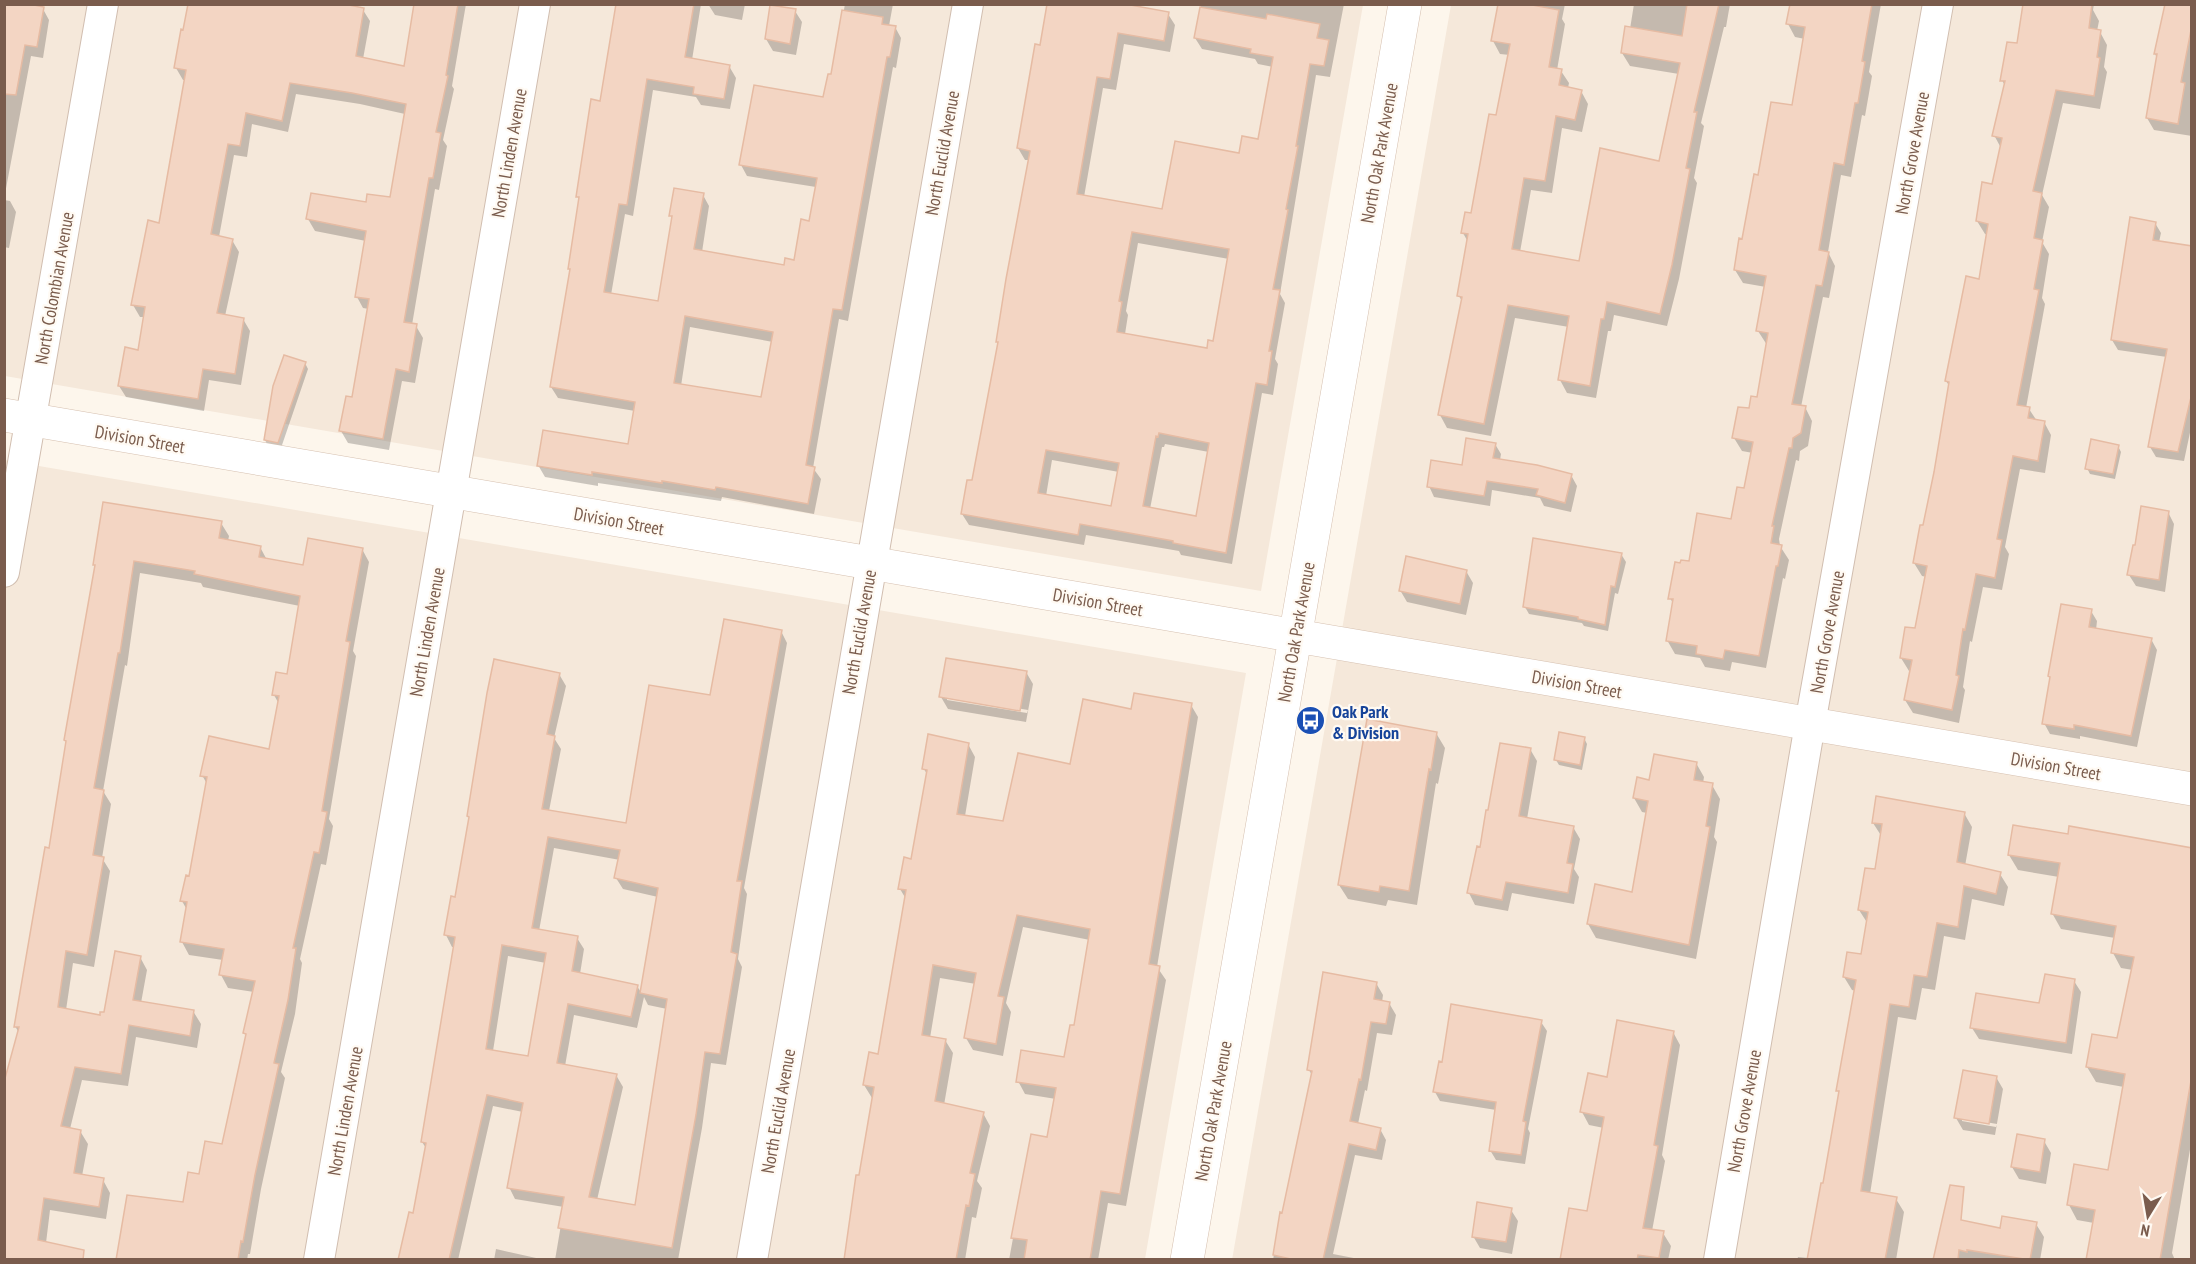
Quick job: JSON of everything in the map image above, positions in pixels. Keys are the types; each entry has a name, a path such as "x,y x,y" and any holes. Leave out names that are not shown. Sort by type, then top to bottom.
{"street":[{"name":"North Colombian Avenue","path":"4,572 18,418 103,4"},
{"name":"North Linden Avenue","path":"319,1260 535,4"},
{"name":"North Euclid Avenue","path":"752,1260 968,4"},
{"name":"North Oak Park Avenue","path":"1187,1260 1405,4"},
{"name":"North Grove Avenue","path":"1719,1260 1810,724 1938,4"},
{"name":"Division Street","path":"18,418 2192,789"}],"shaded area":[{"path":"4,5 1363,5 1261,591 5,376"},
{"path":"1451,5 2191,5 2191,1259 1232,1260"},
{"path":"4,460 1246,673 1145,1259 5,1259"}],"building":[{"path":"4,4 29,4 44,7 37,47 25,45 16,95 4,94"},
{"path":"188,4 344,4 364,8 356,56 404,66 414,4 458,4 446,75 448,76 436,132 441,133 433,178 429,178 404,322 417,324 409,372 396,369 383,439 339,431 346,396 352,397 369,299 355,297 366,231 306,219 311,193 366,202 367,194 390,197 406,104 352,93 290,83 282,121 246,113 240,146 228,144 211,234 233,239 217,313 244,318 235,374 203,369 198,399 118,386 125,347 138,350 145,307 131,305 148,220 159,223 186,70 174,68"},
{"path":"616,4 694,4 685,57 730,65 724,99 693,94 694,87 647,79 627,205 619,204 604,292 658,301 672,216 669,216 674,188 704,193 694,249 784,265 785,258 794,260 801,219 809,221 817,178 739,165 754,85 823,97 828,74 831,74 842,10 883,17 882,24 896,26 890,57 887,57 842,310 833,309 806,465 815,467 808,504 716,487 715,490 662,481 662,483 592,472 592,475 537,466 543,430 628,444 635,402 550,387 570,269 568,269 579,197 576,197 591,99 600,101","holes":["685,316 773,332 761,397 674,383"]},
{"path":"1047,4 1125,4 1169,12 1164,41 1118,33 1110,79 1097,77 1077,194 1162,209 1175,141 1239,153 1242,136 1258,139 1273,57 1250,53 1251,49 1194,38 1200,7 1266,19 1267,14 1320,24 1317,38 1329,40 1324,66 1310,64 1286,209 1288,210 1273,289 1280,290 1269,351 1272,351 1267,385 1256,383 1226,553 1080,524 1078,535 961,514 967,480 972,480 998,342 996,342 1006,279 1030,151 1017,148 1035,44 1040,45","holes":["1132,232 1229,249 1213,341 1208,340 1207,348 1117,332 1122,302 1119,301","1159,433 1209,443 1196,516 1143,506 1156,436 1158,437","1046,450 1119,463 1111,506 1038,493"]},
{"path":"1498,4 1527,4 1559,10 1549,67 1562,69 1559,85 1582,90 1575,120 1556,116 1545,181 1524,178 1512,249 1579,261 1600,148 1659,161 1680,63 1621,53 1625,26 1682,36 1687,4 1719,4 1694,112 1697,112 1686,168 1690,169 1672,265 1660,314 1607,302 1604,319 1601,319 1590,386 1558,380 1569,316 1508,305 1484,424 1438,415 1462,297 1457,296 1468,234 1461,233 1465,212 1471,213 1489,114 1496,115 1510,44 1491,41"},
{"path":"1790,4 1872,4 1862,61 1865,62 1858,103 1855,103 1844,165 1834,163 1819,250 1829,252 1822,286 1816,285 1792,404 1806,406 1801,433 1793,438 1792,448 1789,448 1772,526 1774,526 1771,543 1782,545 1759,656 1725,650 1723,659 1696,654 1697,646 1666,641 1673,599 1668,599 1675,562 1689,561 1697,513 1731,519 1737,487 1744,488 1753,442 1732,438 1738,407 1749,408 1751,396 1757,397 1768,333 1756,331 1766,276 1734,270 1754,174 1758,175 1771,102 1792,105 1805,27 1786,24"},
{"path":"2023,4 2092,4 2089,28 2101,30 2097,57 2100,58 2094,96 2056,90 2033,191 2042,193 2034,238 2043,240 2034,289 2039,290 2017,405 2030,407 2028,418 2045,421 2038,461 2013,456 1997,539 2002,540 1995,578 1976,574 1965,630 1963,629 1956,675 1959,676 1952,710 1904,700 1912,660 1900,658 1905,627 1915,628 1927,566 1913,563 1934,472 1949,382 1945,381 1966,276 1979,279 1988,224 1976,221 1982,182 1992,184 2002,138 1992,136 2005,81 2000,81 2007,42 2017,43"},
{"path":"2165,4 2192,4 2192,25 2181,82 2185,83 2178,124 2146,118 2157,54 2154,54"},
{"path":"770,5 796,9 790,44 765,39"},
{"path":"2130,217 2156,222 2153,240 2192,246 2192,393 2178,452 2148,447 2167,349 2111,340"},
{"path":"284,355 306,362 278,443 264,440 273,386"},
{"path":"1466,438 1496,443 1493,458 1537,465 1572,474 1565,503 1536,495 1538,489 1487,481 1484,496 1427,487 1431,460 1462,465"},
{"path":"2091,439 2119,445 2113,474 2085,469"},
{"path":"103,502 222,521 219,538 261,546 259,557 303,565 308,538 363,548 346,641 350,642 322,811 327,812 319,853 314,852 293,948 296,948 288,1000 274,1063 279,1064 238,1260 116,1260 127,1195 183,1202 188,1172 199,1174 205,1141 222,1144 255,981 219,975 224,949 180,942 187,902 180,901 186,875 189,876 207,777 200,776 209,736 269,749 279,696 272,695 276,672 287,674 300,596 194,574 195,571 134,561 120,653 118,653 94,788 104,790 93,855 104,857 87,955 66,951 58,1007 100,1015 100,1012 104,1012 115,951 141,956 133,1000 194,1010 190,1036 129,1025 121,1074 75,1067 61,1126 81,1130 74,1173 104,1178 99,1207 44,1198 38,1240 84,1250 83,1260 4,1260 4,1082 19,1027 14,1027 45,847 49,848 66,741 64,740 95,565 93,565"},
{"path":"2141,506 2169,511 2159,580 2127,575 2133,545 2135,545"},
{"path":"1533,538 1622,553 1615,587 1611,586 1605,625 1578,619 1578,617 1523,607"},
{"path":"1406,556 1467,570 1460,604 1399,591"},
{"path":"2061,604 2092,609 2089,627 2152,638 2131,736 2074,725 2074,729 2042,724"},
{"path":"724,619 782,630 737,881 742,881 731,952 737,954 720,1054 705,1052 672,1248 558,1228 564,1197 507,1188 523,1103 487,1095 449,1260 398,1260 409,1212 413,1213 426,1143 421,1142 455,937 444,935 451,896 455,897 494,659 560,673 547,734 555,736 542,809 626,823 649,685 710,695","holes":["548,837 620,850 614,878 658,888 640,993 667,999 635,1205 589,1197 617,1074 557,1063 568,1004 631,1017 638,985 572,971 578,936 532,928","502,945 546,953 528,1056 486,1049"]},
{"path":"946,658 1027,671 1020,711 939,697"},
{"path":"1134,693 1192,703 1149,964 1160,966 1120,1194 1101,1191 1090,1260 1024,1260 1027,1240 1011,1238 1031,1134 1047,1137 1056,1088 1016,1082 1021,1050 1064,1057 1070,1025 1074,1025 1090,929 1017,915 998,996 1004,997 996,1044 964,1038 976,973 933,965 922,1035 946,1039 935,1101 984,1112 970,1173 975,1174 969,1206 966,1205 956,1260 844,1260 856,1175 859,1175 874,1087 863,1085 869,1052 878,1054 906,890 898,889 904,857 911,859 927,770 922,769 928,734 969,743 957,814 1003,821 1018,753 1070,764 1083,699 1131,709"},
{"path":"1367,719 1437,732 1409,891 1380,886 1379,892 1338,885"},
{"path":"1559,732 1585,737 1580,765 1554,760"},
{"path":"1500,743 1531,748 1519,816 1574,826 1567,863 1573,864 1568,893 1506,882 1502,900 1467,893 1477,846 1480,847"},
{"path":"1654,754 1697,762 1694,780 1713,783 1706,826 1710,827 1689,945 1587,924 1595,884 1632,892 1648,801 1633,798 1637,777 1649,780"},
{"path":"1876,796 1965,812 1957,862 2001,872 1996,894 1964,886 1958,927 1937,923 1927,977 1914,975 1909,1007 1890,1004 1861,1191 1897,1197 1885,1260 1807,1260 1821,1183 1823,1183 1839,1091 1836,1091 1856,980 1843,977 1847,952 1861,954 1868,912 1858,910 1865,868 1875,869 1882,824 1872,823"},
{"path":"2013,825 2068,834 2069,826 2192,848 2192,1075 2160,1260 2086,1260 2095,1210 2067,1205 2074,1164 2108,1170 2125,1074 2086,1067 2092,1034 2117,1038 2134,957 2111,953 2116,926 2051,914 2060,863 2008,855"},
{"path":"1323,972 1377,982 1374,999 1390,1002 1386,1024 1371,1022 1361,1080 1359,1079 1350,1121 1381,1128 1376,1150 1349,1144 1323,1260 1295,1260 1273,1255 1280,1212 1282,1213 1312,1071 1307,1070"},
{"path":"2045,974 2075,979 2066,1043 1970,1028 1976,993 2039,1003"},
{"path":"1451,1004 1542,1020 1523,1121 1526,1122 1521,1155 1489,1151 1496,1102 1433,1092 1439,1061 1442,1062"},
{"path":"1617,1020 1674,1031 1654,1145 1658,1146 1643,1228 1664,1231 1659,1258 1638,1255 1637,1260 1560,1260 1569,1208 1587,1211 1604,1117 1580,1112 1588,1073 1607,1077"},
{"path":"1963,1070 1997,1076 1989,1124 1954,1118"},
{"path":"2017,1134 2045,1139 2040,1172 2011,1167"},
{"path":"1950,1185 1964,1187 1961,1220 2000,1228 2002,1216 2037,1222 2030,1260 1959,1250 1958,1260 1933,1260"},
{"path":"1477,1202 1512,1208 1506,1242 1472,1237"}],"place":[{"name":"Oak Park & Division","path":"1311,721"}]}
